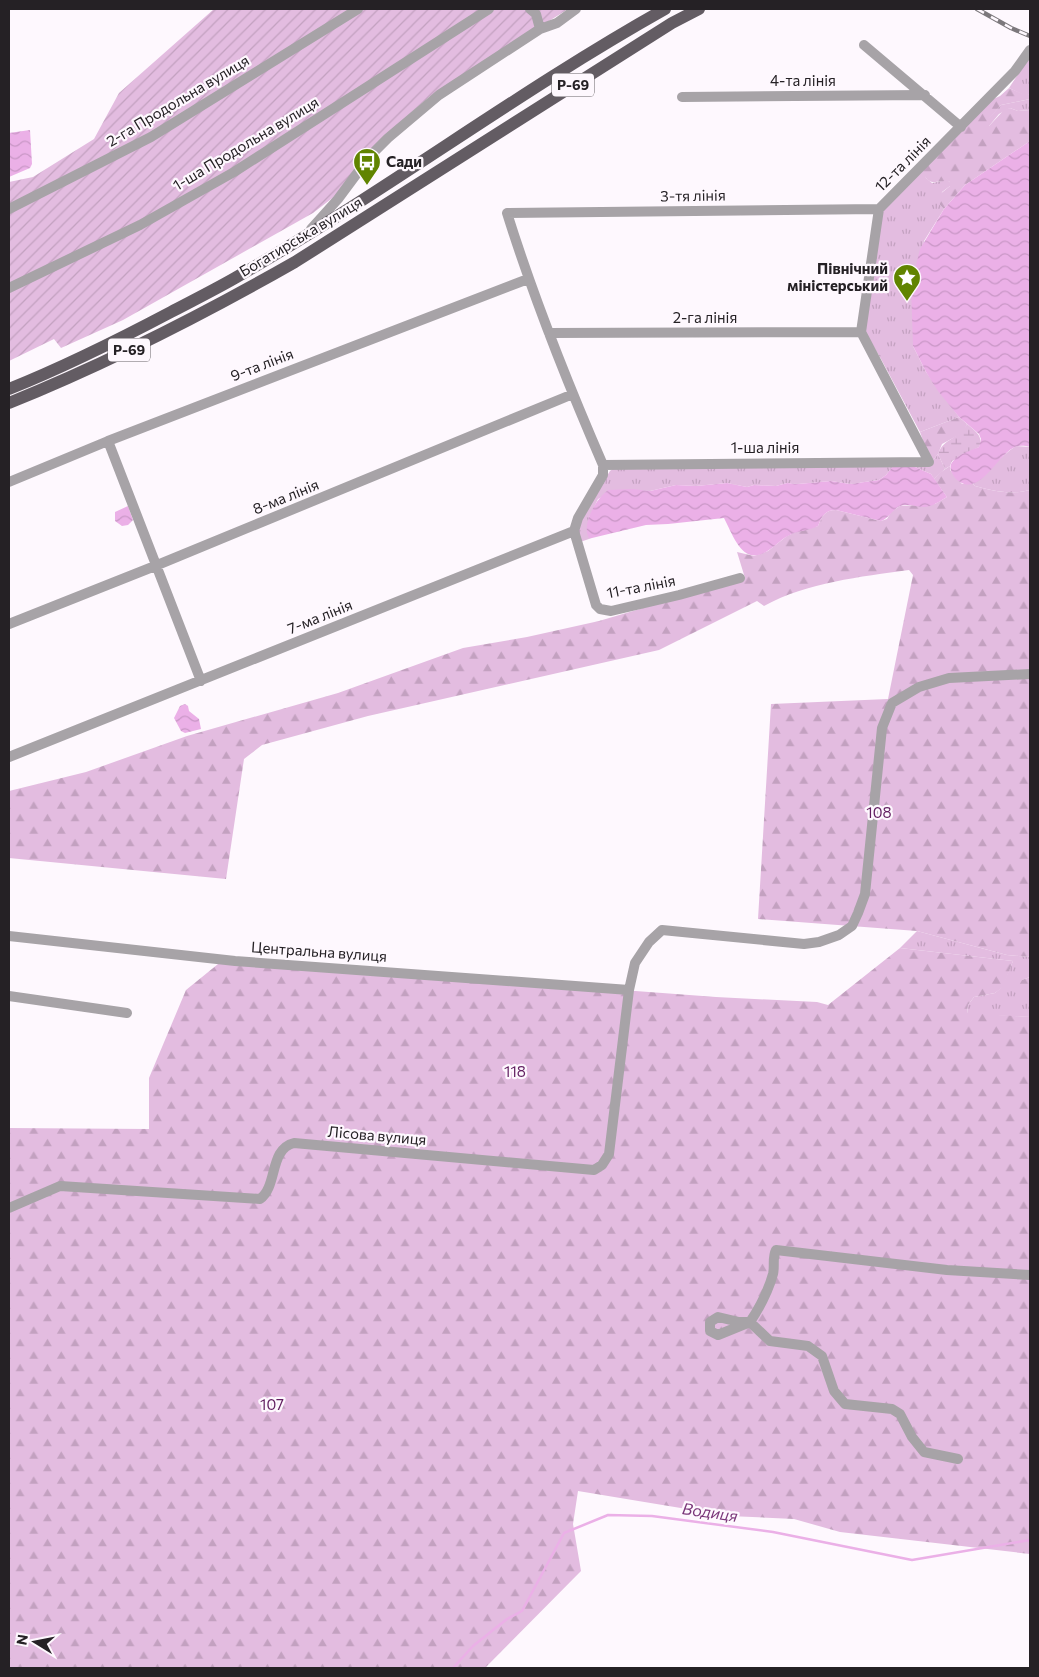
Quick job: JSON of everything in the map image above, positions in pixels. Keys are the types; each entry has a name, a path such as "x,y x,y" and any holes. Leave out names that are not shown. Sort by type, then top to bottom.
{"main road":[{"name":"Богатирська вулиця","path":"9,389 48,373 133,332 234,279 306,235 495,113 665,9"},
{"name":"Богатирська вулиця","path":"9,403 56,384 154,339 295,262 672,22 699,9"}],"street":[{"name":"2-га Продольна вулиця","path":"9,208 151,137 358,9"},
{"name":"1-ша Продольна вулиця","path":"9,288 140,225 234,172 490,9"},
{"path":"530,9 536,14 540,29"},
{"path":"306,235 338,199 370,156 388,138 439,95 540,29 557,23 576,9"},
{"path":"864,45 961,127"},
{"name":"12-та лінія","path":"861,332 879,209 1015,71 1030,50"},
{"name":"4-та лінія","path":"682,97 925,95"},
{"name":"3-тя лінія","path":"528,279 507,213 879,209"},
{"path":"528,279 602,465 603,475 578,518 574,531"},
{"name":"9-та лінія","path":"9,482 108,441 528,279"},
{"name":"2-га лінія","path":"549,333 861,332"},
{"name":"1-ша лінія","path":"602,465 929,462 861,332"},
{"name":"8-ма лінія","path":"9,624 156,566 573,394"},
{"path":"108,441 201,681"},
{"name":"11-та лінія","path":"574,531 596,605 606,611 679,595 740,578"},
{"name":"7-ма лінія","path":"9,757 574,531"},
{"path":"628,990 635,963 649,942 662,930 804,944 819,942 839,935 852,926 865,894 882,728 892,703 919,687 949,678 1030,674"},
{"name":"Центральна вулиця","path":"9,936 235,961 628,990"},
{"name":"Лісова вулиця","path":"9,1208 60,1186 260,1199 268,1191 279,1156 288,1145 294,1143 594,1170 602,1165 609,1154 628,990"},
{"path":"9,996 128,1013"},
{"path":"958,1459 924,1452 912,1437 900,1414 892,1410 845,1404 834,1392 822,1356 808,1346 770,1341 750,1322 770,1284 774,1270 773,1256 776,1250 946,1270 1030,1275"}],"green space":[{"path":"214,9 568,9 429,97 394,128 335,196 313,213 123,320 61,348 54,339 9,361 9,182 33,177 94,139 119,93"},
{"path":"1030,56 1030,94 1026,96 1009,88"},
{"path":"1009,88 1026,95 1030,94 1030,99 1001,105 987,121 986,126 989,126 1004,110 1010,108 1018,111 1030,110 1030,141 965,185 944,209 940,205 939,195 950,186 950,182 931,182 922,171 989,101 1000,96"},
{"path":"1030,99 1030,110 1018,111 1010,108 999,114 989,126 986,126 986,121 1001,105"},
{"path":"923,168 926,178 932,183 947,180 951,183 942,192 940,205 944,209 924,241 913,346 926,372 959,417 920,432 865,332 883,210"},
{"path":"959,417 967,424 964,431 942,444 938,454 931,463 920,432"},
{"path":"967,424 980,437 979,447 952,461 950,466 945,469 938,454 944,444 960,433"},
{"path":"1016,446 1030,447 1030,490 1002,492 973,484 1004,455"},
{"path":"938,454 945,469 934,479 931,474 915,467 931,463"},
{"path":"893,466 879,480 850,484 831,481 747,487 727,483 696,486 676,485 650,491 615,490 598,499 589,518 589,538 592,538 580,542 578,525 610,471 615,467"},
{"name":"108","path":"950,466 950,470 962,484 973,484 1002,492 1030,490 1030,957 1007,955 917,931 758,919 771,704 888,699 913,575 909,570 853,578 816,586 798,591 764,606 757,601 659,650 368,716 262,745 244,759 226,879 9,858 9,791 86,772 187,736 338,693 463,648 527,637 599,621 745,578 737,552 754,556 768,551 787,536 818,526 824,514 832,510 881,521 887,519 891,512 900,506 935,504 947,497 934,479"},
{"path":"917,931 1007,955 1030,957 1030,977 1022,980 1030,1002 1030,1017 967,1014 968,1005 974,997 995,993 1002,987 1013,961 900,948"},
{"path":"900,948 1013,961 1003,987 995,993 974,997 968,1005 967,1013 1030,1017 1030,1554 840,1532 794,1519 729,1516 578,1491 573,1524 581,1571 485,1668 9,1668 9,1128 149,1129 149,1078 186,990 223,960 716,997 817,1002 828,1005"},
{"path":"1030,977 1030,1002 1018,996 1015,992 1022,980"}],"water":[{"path":"30,130 32,164 30,168 9,177 9,133"},
{"path":"1030,141 1030,447 1015,447 1002,457 982,478 968,485 955,478 950,468 951,464 959,456 979,447 981,439 979,434 959,417 938,391 913,346 911,286 920,249 944,209 965,185"},
{"path":"893,466 915,467 931,474 947,497 927,507 900,506 881,521 836,510 829,511 818,526 792,534 760,555 746,553 740,548 724,518 646,525 592,538 589,538 587,532 588,519 591,512 599,499 608,490 633,489 650,491 676,485 696,486 727,483 747,487 831,481 850,484 879,480"},
{"path":"128,506 133,520 128,525 122,526 115,521 115,512"},
{"path":"185,704 188,706 189,711 199,719 201,729 185,733 181,731 174,718 180,706"}],"waterway":[{"name":"Водиця","path":"453,1668 473,1646 507,1619 522,1611 564,1533 608,1515 652,1516 773,1532 912,1560 1030,1540"}],"railway":[{"path":"977,9 1030,36"}],"place":[{"name":"Сади","path":"367,186"},
{"name":"Північний міністерський","path":"907,302"}],"park label":[{"name":"118","path":"515,1072"},
{"name":"107","path":"272,1405"}]}
